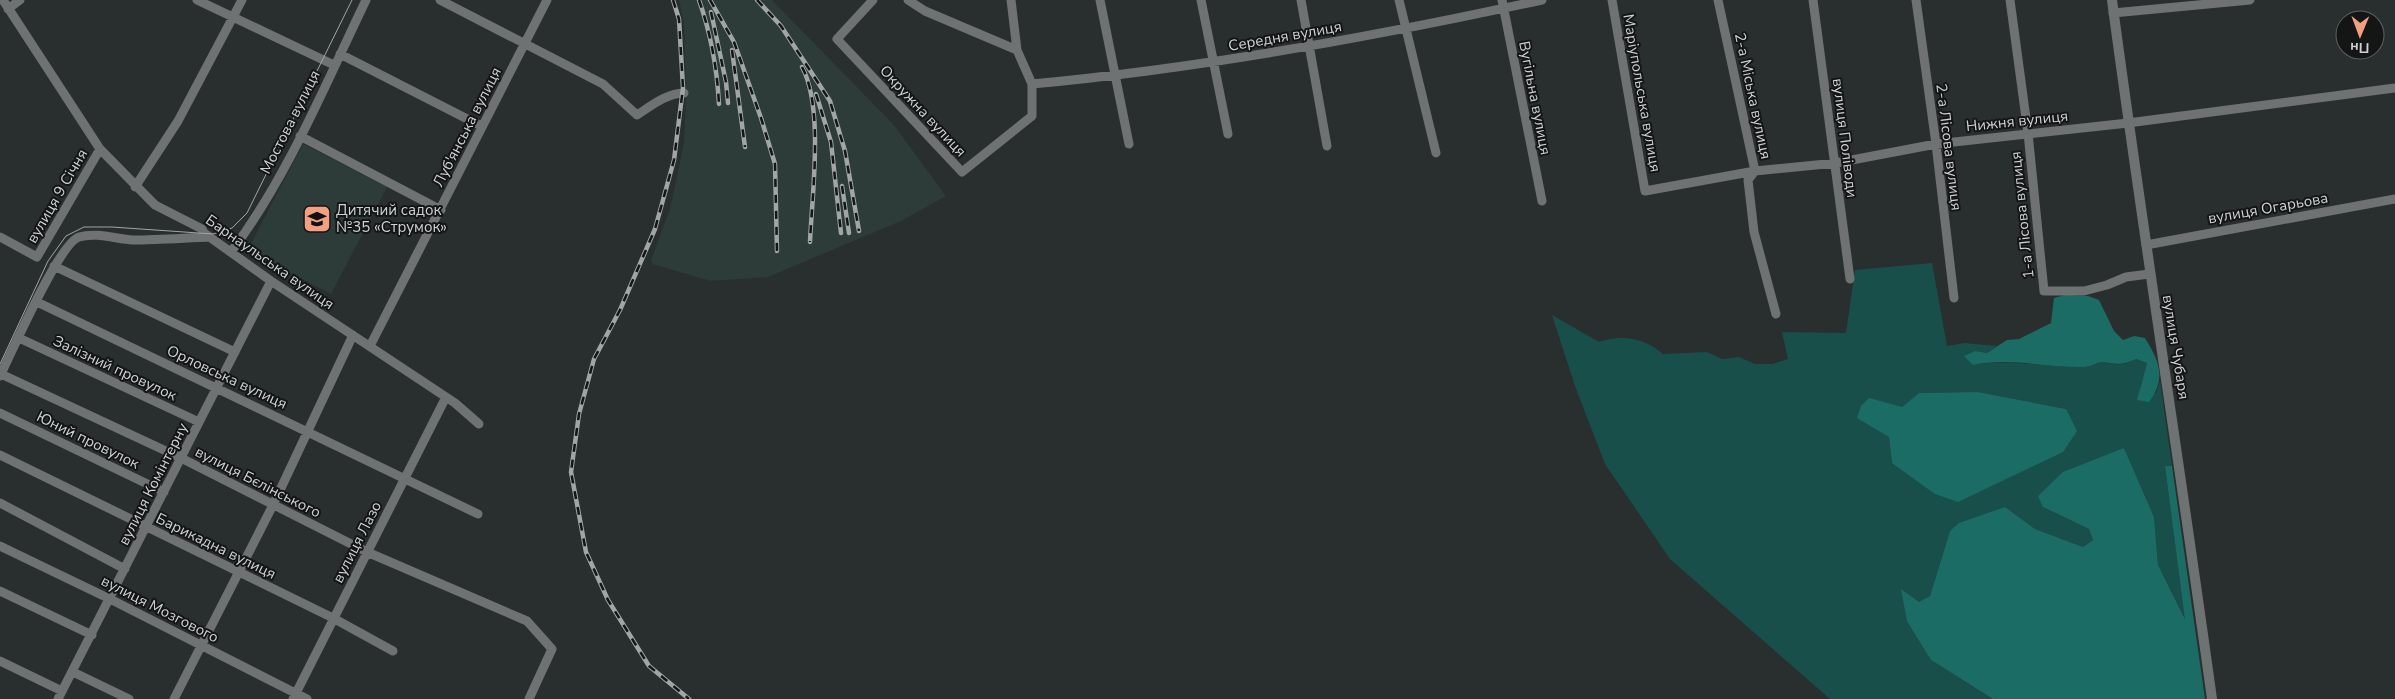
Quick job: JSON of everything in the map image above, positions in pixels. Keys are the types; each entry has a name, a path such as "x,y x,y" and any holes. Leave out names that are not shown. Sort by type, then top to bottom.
{"street":[{"name":"Барнаульська вулиця","path":"3,0 100,149 135,187 155,205 202,229 210,238 271,281 446,397 479,424"},
{"path":"8,10 20,0"},
{"path":"197,0 334,65"},
{"path":"135,187 178,121 242,0"},
{"name":"Мостова вулиця","path":"230,252 257,217 300,136 366,0"},
{"path":"440,0 604,84 637,115 676,93 684,92"},
{"name":"Луб'янська вулиця","path":"370,346 441,210 481,126 525,44 546,0"},
{"name":"Окружна вулиця","path":"873,0 837,39 962,172 1032,116 1032,84"},
{"path":"908,0 925,11 1017,50"},
{"path":"1011,0 1017,50 1032,84"},
{"path":"1100,0 1129,144"},
{"path":"1201,0 1228,134"},
{"path":"1301,0 1327,146"},
{"path":"1400,0 1405,28 1436,152"},
{"name":"Середня вулиця","path":"1032,84 1115,76 1213,62 1405,28 1503,4 1542,0"},
{"name":"Маріупольська вулиця","path":"1612,0 1644,191"},
{"name":"2-а Міська вулиця","path":"1718,0 1755,171 1748,180 1754,232 1776,314"},
{"name":"вулиця Поліводи","path":"1813,0 1850,279"},
{"name":"2-а Лісова вулиця","path":"1916,0 1936,144 1954,298"},
{"name":"1-а Лісова вулиця","path":"2010,0 2028,133 2044,291 2084,291 2107,285 2126,277 2149,274"},
{"name":"вулиця Чубаря","path":"2112,0 2149,274 2181,473 2212,699"},
{"path":"2113,13 2250,0"},
{"name":"Вугільна вулиця","path":"1503,4 1542,201"},
{"path":"340,54 481,126"},
{"name":"Нижня вулиця","path":"1644,191 1755,171 1836,163 1936,144 2128,123 2395,88"},
{"path":"300,136 441,210"},
{"name":"вулиця 9 Січня","path":"0,237 37,257 100,149"},
{"name":"вулиця Огарьова","path":"2146,245 2395,199"},
{"path":"0,375 54,266 66,248 78,237 100,236 132,240 210,238"},
{"path":"54,266 235,352"},
{"name":"вулиця Комінтерну","path":"60,695 126,569 271,281"},
{"name":"Орловська вулиця","path":"37,302 478,514"},
{"path":"174,699 273,505 353,335"},
{"name":"Залізний провулок","path":"19,338 199,422"},
{"name":"вулиця Бєлінського","path":"0,375 181,458 366,552"},
{"name":"вулиця Лазо","path":"294,696 446,397"},
{"name":"Юний провулок","path":"0,414 164,492"},
{"name":"Барикадна вулиця","path":"0,455 333,618 393,651"},
{"path":"0,503 126,569"},
{"name":"вулиця Мозгового","path":"0,546 202,645 294,696 307,699"},
{"path":"366,552 527,621 552,649 529,699"},
{"path":"0,591 92,635"},
{"path":"0,661 60,695"},
{"path":"73,672 128,699"}],"shaded area":[{"path":"679,0 772,0 893,124 946,196 901,221 768,277 711,281 652,264 651,260 670,209 684,143 686,96 684,24"},
{"name":"Дитячий садок №35 «Струмок»","path":"303,144 387,187 331,294 247,251"},
{"path":"1932,263 1947,346 1965,343 1997,346 1987,353 1975,351 1965,356 1973,365 2001,362 2084,367 2103,362 2122,364 2135,359 2147,363 2140,388 2156,393 2160,381 2172,466 2165,466 2186,620 2158,565 2154,517 2124,448 2043,507 2089,529 2093,540 2083,547 2035,529 2005,507 1950,531 1930,596 1919,603 1901,590 1931,660 1993,699 1830,699 1670,559 1605,464 1575,386 1552,315 1599,342 1616,338 1633,339 1648,344 1663,354 1707,352 1722,359 1739,357 1755,364 1772,364 1788,359 1782,332 1846,333 1855,270","holes":["1978,392 2066,409 1892,463 1889,437 1902,407 1920,393"]},
{"path":"2065,295 2088,296 2099,300 2114,331 2123,340 2134,336 2145,338 2154,354 2159,370 2158,385 2149,402 2137,400 2147,363 2136,359 2122,364 2103,362 2087,367 2070,367 2015,362 1973,365 1964,356 1975,351 1987,353 2007,340 2019,339 2051,323 2054,298"},
{"path":"1978,392 2066,409 2077,431 2063,452 1958,502 1935,494 1892,463 1889,437 1857,418 1861,406 1869,398 1902,407 1919,393"},
{"path":"2124,448 2154,517 2158,565 2185,619 2165,466 2172,466 2205,699 1993,699 1931,660 1907,621 1901,589 1919,602 1930,596 1950,531 1959,523 2005,507 2035,529 2083,547 2093,540 2089,529 2043,507 2038,496 2063,472"}],"tram line":[{"path":"0,364 48,261 66,236 84,227 112,227 213,234 232,228 247,213 352,0"}],"railway":[{"path":"673,0 679,19 683,88 674,160 655,229 620,310 594,359 579,414 571,472 586,552 608,600 649,666 689,699"},
{"path":"699,0 713,51 719,104"},
{"path":"710,0 734,42 775,164 777,251"},
{"path":"757,0 781,26 830,101 845,151 859,231"},
{"path":"711,12 726,82 728,103"},
{"path":"732,50 745,147"},
{"path":"802,67 809,84 815,128 810,242"},
{"path":"816,94 831,142 841,233"},
{"path":"842,186 849,233"}],"place":[{"name":"Дитячий садок №35 «Струмок»","path":"317,219"}]}
